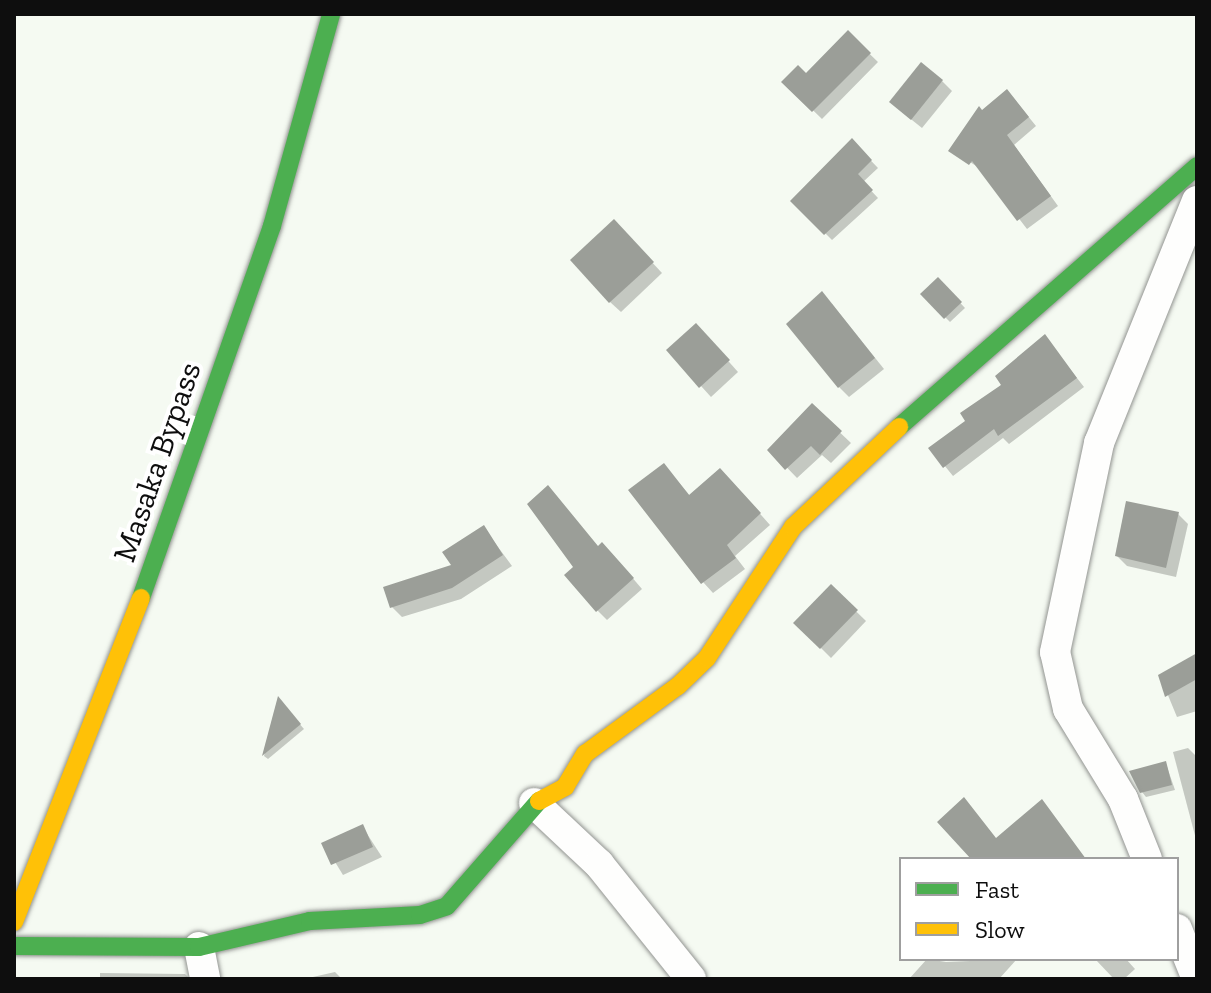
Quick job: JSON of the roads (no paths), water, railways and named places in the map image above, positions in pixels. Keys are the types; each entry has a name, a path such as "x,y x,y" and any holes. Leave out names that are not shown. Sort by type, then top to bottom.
{"main road":[{"name":"Masaka Bypass","path":"14,922 139,603 267,240 331,14"},
{"path":"14,946 199,947 310,921 420,915 447,906 534,803 565,787 585,754 678,686 707,658 793,527 819,497 1197,166"}],"street":[{"path":"1146,857 1123,799 1068,709 1055,652 1099,443 1197,201"},
{"path":"534,803 599,864 691,979"},
{"path":"1179,934 1197,979"},
{"path":"199,947 205,979"}]}
